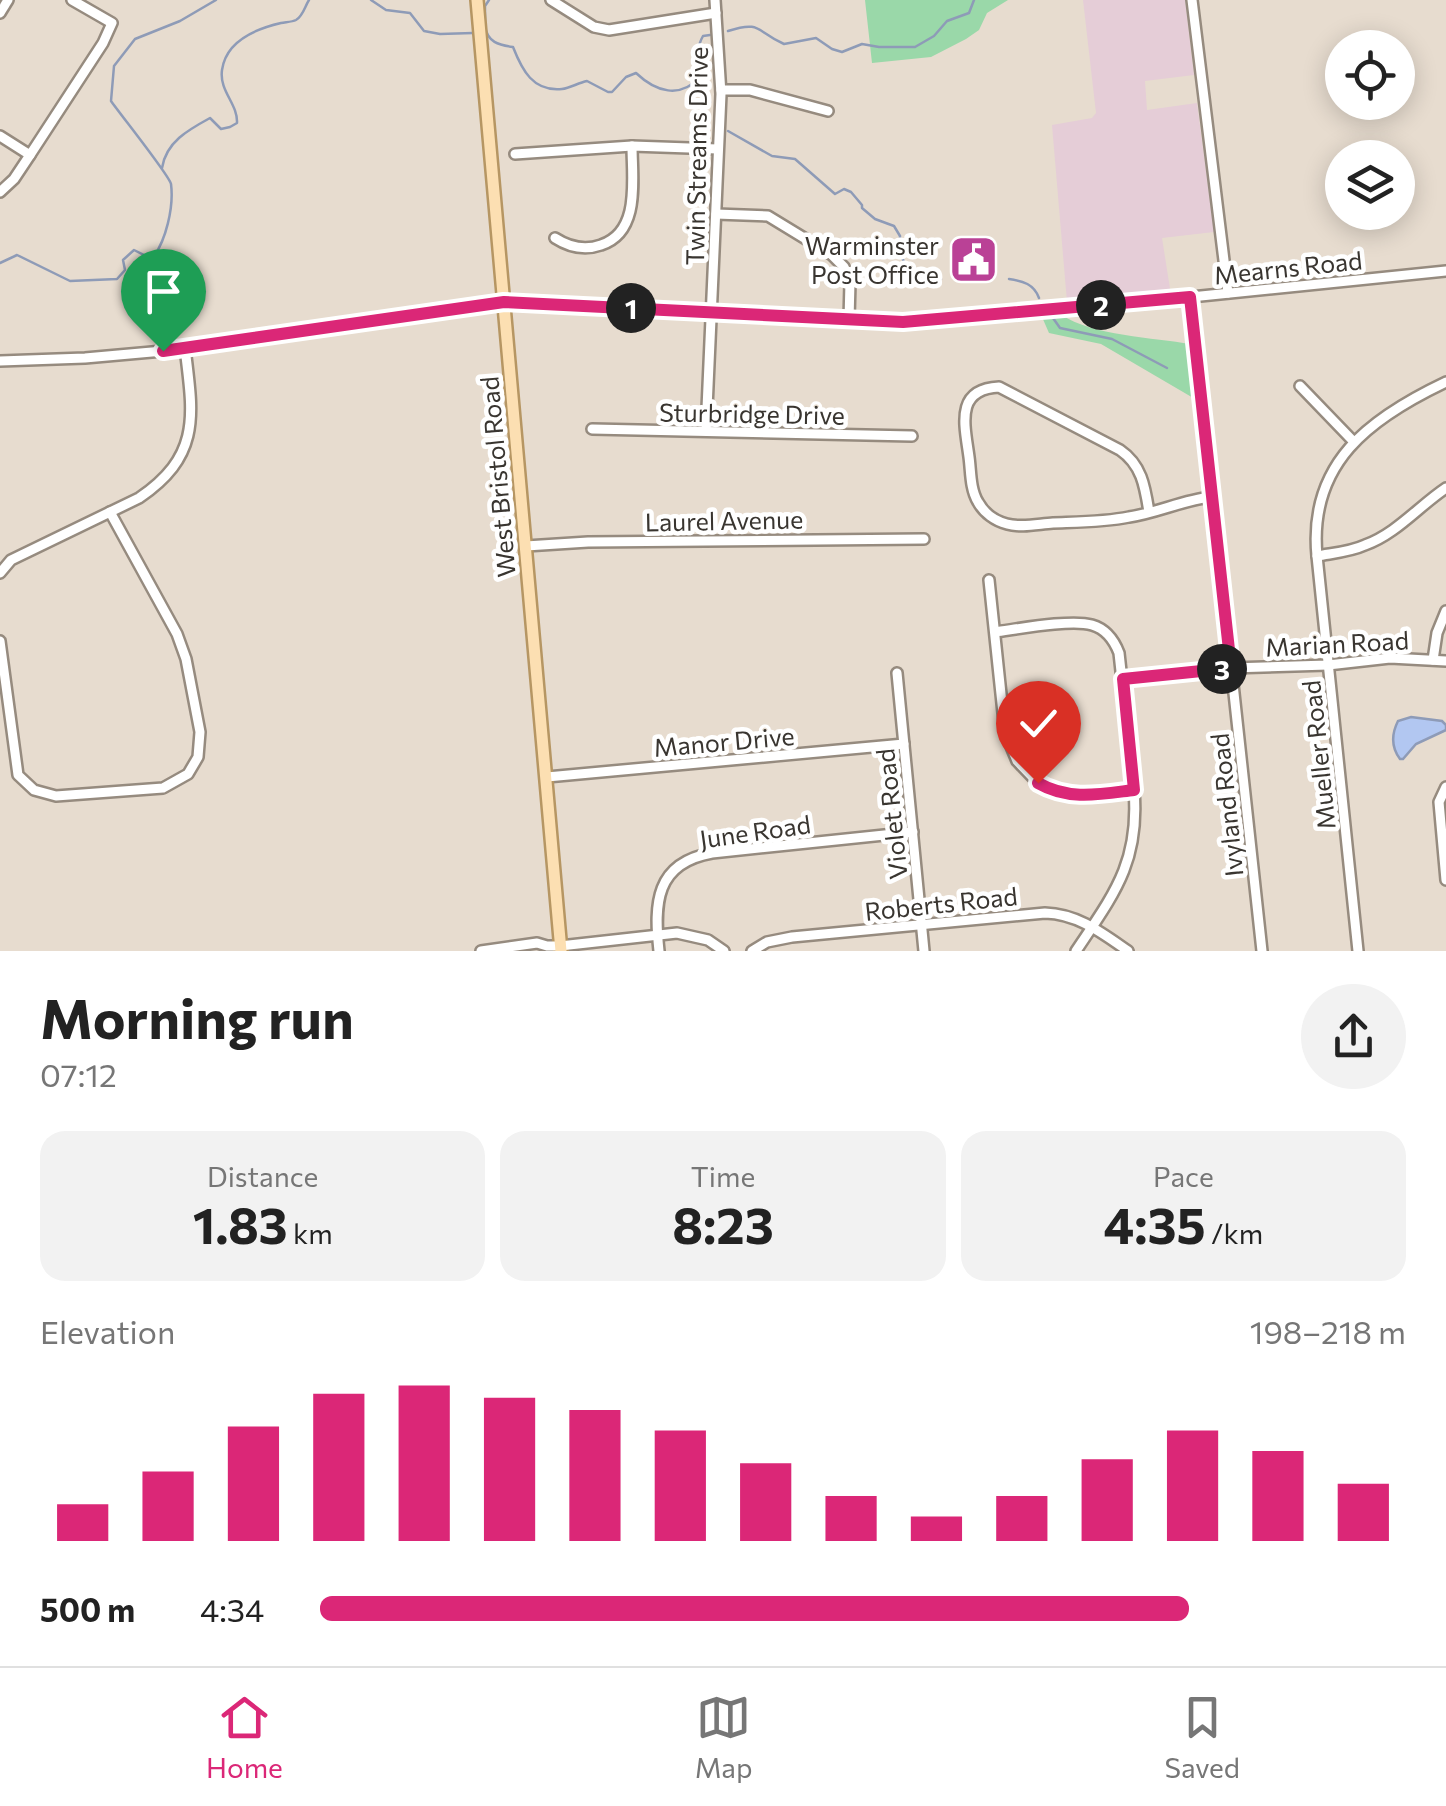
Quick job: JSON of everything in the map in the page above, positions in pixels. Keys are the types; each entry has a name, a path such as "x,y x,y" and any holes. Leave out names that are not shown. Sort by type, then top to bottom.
{"main road":[{"name":"West Bristol Road","path":"477,0 546,777 556,948"}],"street":[{"path":"0,13 8,0"},
{"path":"0,192 30,155 112,23 72,0"},
{"path":"552,0 594,27 609,30 716,13"},
{"name":"Twin Streams Drive","path":"706,431 721,90 715,0"},
{"path":"1192,0 1228,293"},
{"path":"721,90 750,90 828,111"},
{"path":"0,136 30,155"},
{"path":"516,154 632,146 718,149"},
{"path":"554,238 583,248 603,244 618,235 631,209 632,146"},
{"path":"716,214 768,216 832,255 844,267 850,282 849,320"},
{"name":"Mearns Road","path":"0,362 186,348 504,302 903,322 1446,271"},
{"name":"Ivyland Road","path":"1190,297 1262,951"},
{"path":"188,370 194,354 203,345"},
{"path":"0,573 10,560 139,498 174,467 185,448 191,424 186,348"},
{"name":"Mueller Road","path":"1358,951 1316,556 1316,519 1322,492 1337,462 1354,442 1401,407 1446,382"},
{"path":"1300,386 1354,442"},
{"path":"1149,512 1138,467 1120,450 998,387 975,393 968,402 964,425 974,493 992,518 1014,526 1114,519 1149,512 1183,502 1211,497"},
{"name":"Sturbridge Drive","path":"592,429 912,436"},
{"path":"1316,556 1376,541 1446,488"},
{"path":"0,641 18,775 34,790 56,796 163,788 188,774 198,757 200,732 186,659 110,512"},
{"name":"Laurel Avenue","path":"526,546 924,539"},
{"path":"989,580 1006,732 1023,769 1038,783 1064,794 1134,790"},
{"path":"1433,660 1436,632 1446,611"},
{"path":"995,632 1092,625 1116,644 1121,660 1136,820 1128,864 1118,888 1076,951"},
{"name":"Marian Road","path":"1123,679 1390,658 1446,661"},
{"name":"Violet Road","path":"897,673 924,951"},
{"name":"Manor Drive","path":"546,777 904,744"},
{"path":"1446,787 1439,802 1446,880"},
{"name":"June Road","path":"659,951 656,910 663,886 673,872 697,856 913,832"},
{"name":"Roberts Road","path":"752,951 774,940 1045,914 1073,918 1128,951"},
{"path":"533,951 678,933 700,937 724,951"},
{"path":"481,951 537,943 556,948"}],"shaded area":[{"path":"1083,0 1185,0 1194,75 1145,81 1147,110 1197,103 1214,232 1162,238 1171,295 1067,302 1052,125 1092,118 1096,113"}],"green space":[{"path":"865,0 1008,0 987,13 979,30 931,57 872,63"},
{"path":"1062,315 1106,331 1190,344 1195,399 1101,344 1049,333 1042,317"}],"water":[{"path":"1411,717 1442,721 1446,730 1416,744 1400,759 1394,745 1395,730 1398,721"}],"waterway":[{"path":"0,263 17,255 70,281 117,279 125,270 123,260 134,250 152,259 168,223 171,184 111,101 114,66 135,39 180,21 216,0"},
{"path":"162,168 173,144 194,127 210,118 221,129 237,123 222,78 229,51 252,33 296,20 309,0"},
{"path":"371,0 386,10 410,13 424,31 473,33"},
{"path":"485,27 485,6 489,0"},
{"path":"728,31 753,27 784,44 816,38 842,52 862,44 915,47 934,36 947,21 969,13 974,0"},
{"path":"485,27 494,42 513,47 530,78 543,87 562,89 587,81 608,92 636,73 652,85 668,90 692,84 700,77 701,41 703,36 710,35"},
{"path":"696,84 710,102"},
{"path":"728,131 772,156 795,159 835,194 844,189 851,192 875,219 894,226 900,236 900,252 912,275 922,282 941,279"},
{"path":"957,280 981,273 995,274"},
{"path":"1009,279 1027,284 1039,298"},
{"path":"1053,318 1060,328 1112,339 1167,368"}],"place":[{"name":"Warminster Post Office","path":"974,259"}],"route":[{"path":"163,351 504,302 903,322 1190,297 1231,668 1123,679 1134,790 1072,796 1038,783"}]}
